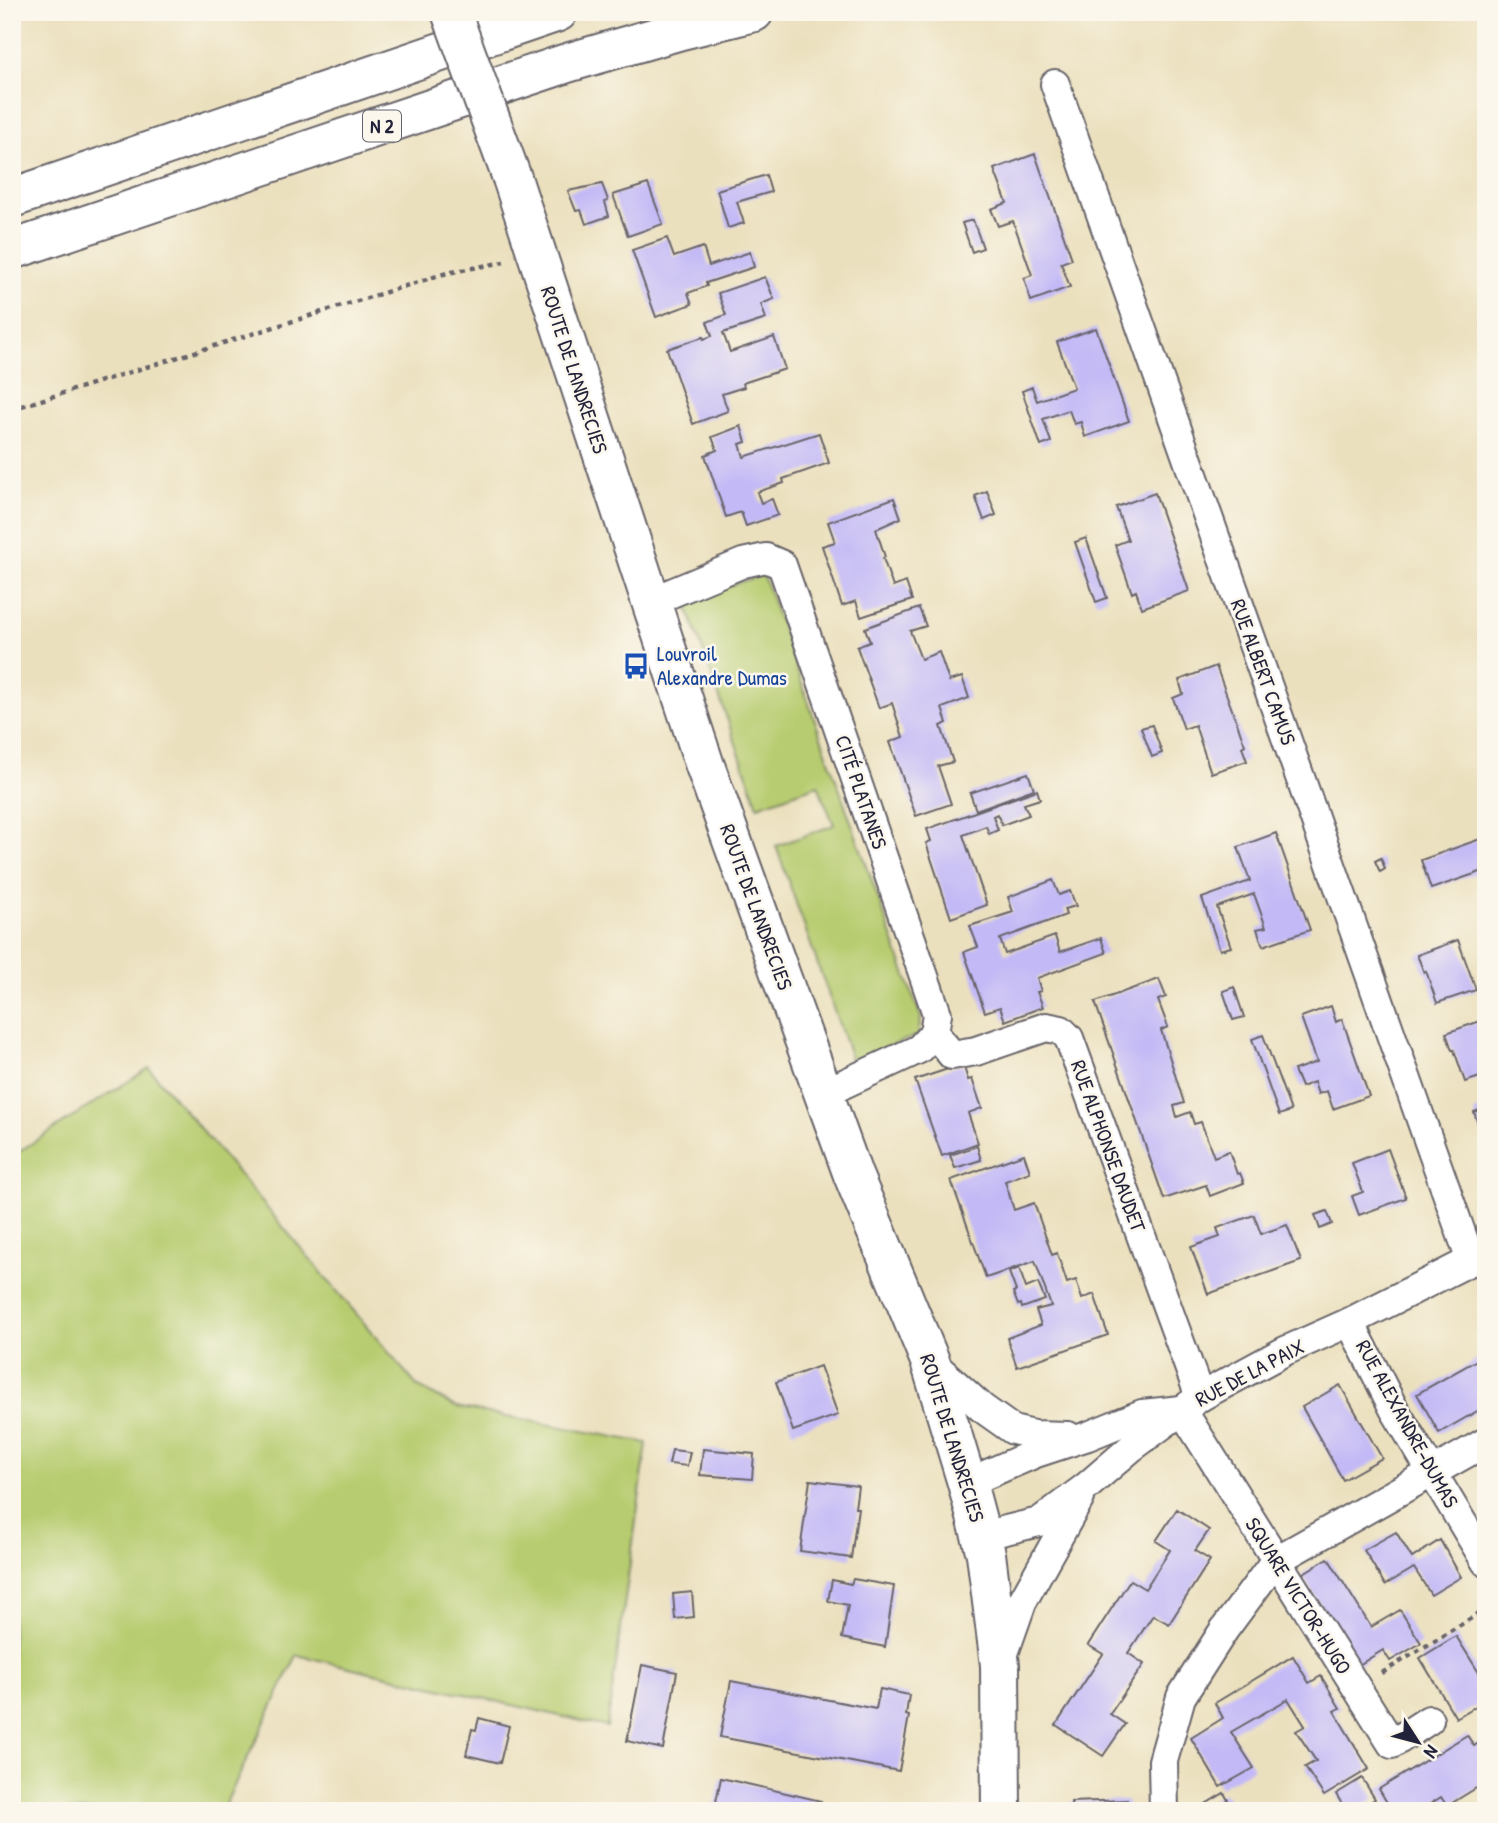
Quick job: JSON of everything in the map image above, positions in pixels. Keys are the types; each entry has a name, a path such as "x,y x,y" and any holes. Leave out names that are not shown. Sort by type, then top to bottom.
{"main road":[{"name":"ROUTE DE LANDRECIES","path":"451,12 512,178 704,763 853,1175 930,1361 986,1554 1000,1665 1001,1811"},
{"name":"N 2","path":"12,198 558,12"},
{"name":"N 2","path":"12,250 567,63 754,12"}],"street":[{"name":"RUE ALBERT CAMUS","path":"1055,84 1478,1257"},
{"name":"CITÉ PLATANES","path":"650,602 743,563 766,558 782,565 937,1014 934,1033"},
{"name":"RUE ALPHONSE DAUDET","path":"934,1033 952,1055 976,1051 1045,1027 1061,1030 1069,1038 1191,1404"},
{"path":"824,1093 919,1049 934,1033"},
{"name":"RUE DE LA PAIX","path":"967,1483 1036,1453 1142,1414 1191,1404 1285,1351 1350,1322 1478,1257"},
{"name":"RUE ALEXANDRE-DUMAS","path":"1350,1322 1394,1409 1486,1562"},
{"path":"930,1361 982,1408 1013,1430 1034,1435 1088,1436"},
{"path":"981,1536 1039,1522 1086,1487 1130,1448 1191,1404"},
{"name":"SQUARE VICTOR-HUGO","path":"1191,1404 1275,1561 1392,1744 1429,1720"},
{"path":"1164,1811 1163,1761 1181,1697 1224,1630 1275,1561 1486,1442"},
{"path":"1000,1665 1022,1602 1086,1487"}],"path":[{"path":"12,409 447,273 536,256"},
{"path":"1357,1689 1486,1609"}],"green space":[{"path":"763,575 921,1018 918,1035 852,1061 776,846 834,825 818,785 758,806 685,600"},
{"path":"149,1068 417,1386 456,1407 647,1443 607,1727 297,1655 222,1811 12,1811 12,1156"}],"building":[{"path":"1035,154 1072,259 1061,263 1070,287 1031,301 1024,278 1032,275 1013,221 998,226 991,209 1007,203 994,169"},
{"path":"766,175 771,192 737,202 744,223 728,228 717,190"},
{"path":"602,184 608,200 605,202 609,216 586,224 581,210 576,211 568,191"},
{"path":"648,184 663,224 628,236 613,195"},
{"path":"973,220 983,248 972,252 962,223"},
{"path":"667,238 674,257 703,247 709,266 750,252 754,267 706,283 707,286 688,293 692,304 656,317 632,250"},
{"path":"765,277 774,299 761,304 766,319 723,333 730,352 774,337 785,369 743,383 744,387 722,394 728,411 693,424 667,349 712,336 707,322 726,315 718,293"},
{"path":"1096,328 1129,421 1085,437 1081,422 1074,424 1069,410 1043,419 1051,442 1041,446 1022,391 1032,387 1037,401 1074,388 1057,342"},
{"path":"741,426 746,442 740,444 744,457 819,433 829,463 783,479 784,483 757,492 761,503 772,499 778,515 746,526 741,512 726,517 705,455 717,450 712,437"},
{"path":"987,491 996,515 984,520 975,496"},
{"path":"1155,493 1189,591 1142,608 1136,591 1132,593 1115,545 1128,540 1116,507"},
{"path":"894,498 901,518 876,529 893,587 906,582 912,600 861,617 856,601 842,606 822,546 835,542 828,522"},
{"path":"1086,538 1107,598 1096,602 1075,542"},
{"path":"919,608 926,626 910,631 921,659 939,652 949,681 962,677 969,698 942,708 947,723 941,726 953,762 938,766 951,804 916,816 890,742 903,737 892,703 879,708 857,647 870,642 865,628"},
{"path":"1216,666 1245,745 1242,747 1247,761 1211,773 1195,725 1184,729 1173,698 1183,694 1179,680"},
{"path":"1152,725 1162,753 1152,757 1141,728"},
{"path":"1028,773 1034,789 976,810 970,793"},
{"path":"1037,790 1040,799 1024,804 1029,815 1002,825 997,814 993,816 998,830 989,834 986,826 963,835 987,905 951,918 926,843 931,841 927,829"},
{"path":"1276,833 1310,930 1263,946 1257,929 1266,927 1254,894 1217,907 1231,947 1220,950 1202,898 1250,881 1238,847"},
{"path":"1486,837 1486,870 1431,889 1421,860"},
{"path":"1381,858 1385,869 1380,872 1375,861"},
{"path":"1053,880 1059,895 1070,891 1076,906 1064,909 1066,915 1000,939 1005,954 1055,936 1060,952 1101,938 1106,953 1037,978 1041,991 1037,992 1043,1007 1005,1021 1000,1007 985,1012 964,952 978,947 970,926 1013,912 1008,897"},
{"path":"1458,940 1476,990 1437,1003 1426,971 1424,972 1417,955"},
{"path":"1159,979 1166,997 1158,1000 1168,1027 1161,1030 1184,1103 1174,1106 1177,1117 1190,1112 1194,1124 1201,1122 1214,1157 1229,1151 1237,1174 1240,1173 1244,1183 1210,1196 1206,1185 1164,1199 1095,1002"},
{"path":"1234,987 1244,1017 1233,1020 1223,991"},
{"path":"1331,1006 1336,1022 1342,1019 1369,1096 1333,1109 1327,1091 1318,1094 1314,1082 1301,1087 1294,1070 1317,1062 1301,1017"},
{"path":"1486,1019 1486,1075 1465,1082 1446,1033"},
{"path":"1263,1035 1291,1111 1279,1115 1252,1039"},
{"path":"963,1064 968,1080 972,1079 982,1108 968,1113 978,1143 942,1156 915,1080"},
{"path":"1486,1108 1486,1138 1485,1138 1474,1112"},
{"path":"977,1146 981,1160 955,1168 950,1155"},
{"path":"1388,1149 1406,1198 1359,1215 1352,1196 1363,1192 1352,1163"},
{"path":"1024,1154 1030,1172 1005,1181 1014,1210 1034,1203 1052,1255 1057,1253 1067,1283 1076,1280 1082,1299 1094,1294 1108,1335 1017,1367 1007,1338 1041,1325 1036,1310 1051,1306 1035,1261 986,1278 951,1180"},
{"path":"1327,1211 1332,1224 1320,1229 1315,1215"},
{"path":"1254,1215 1261,1234 1287,1225 1301,1261 1208,1294 1191,1247 1220,1237 1217,1228"},
{"path":"1019,1268 1026,1288 1038,1283 1045,1300 1022,1308 1021,1304 1018,1305 1009,1272"},
{"path":"1486,1355 1486,1406 1439,1433 1417,1394"},
{"path":"820,1366 838,1415 793,1431 776,1382"},
{"path":"1340,1385 1382,1458 1343,1480 1302,1407"},
{"path":"703,1449 754,1454 752,1479 700,1475"},
{"path":"672,1450 690,1452 687,1466 669,1464"},
{"path":"810,1480 858,1486 855,1508 858,1508 851,1558 800,1551"},
{"path":"1177,1509 1209,1530 1195,1551 1210,1560 1169,1624 1153,1615 1128,1653 1144,1664 1110,1714 1125,1724 1103,1756 1056,1725 1103,1654 1088,1645 1130,1580 1145,1589 1170,1550 1156,1541"},
{"path":"1396,1532 1412,1558 1440,1540 1461,1577 1431,1595 1414,1568 1385,1585 1364,1550"},
{"path":"1328,1558 1371,1627 1400,1610 1421,1643 1390,1661 1383,1650 1357,1666 1302,1574"},
{"path":"853,1579 894,1586 885,1647 842,1638 848,1605 828,1601 832,1580 851,1584"},
{"path":"692,1592 694,1617 675,1619 673,1594"},
{"path":"1456,1636 1486,1684 1486,1700 1456,1718 1420,1658"},
{"path":"1293,1656 1309,1683 1321,1676 1340,1708 1334,1711 1369,1769 1324,1796 1305,1767 1316,1761 1296,1731 1305,1726 1288,1699 1231,1732 1254,1768 1220,1787 1191,1738 1223,1718 1215,1703"},
{"path":"642,1665 677,1672 663,1749 627,1741"},
{"path":"731,1681 876,1709 880,1689 909,1695 906,1715 909,1716 899,1771 720,1737"},
{"path":"479,1718 509,1726 500,1763 466,1755 472,1729 476,1730"},
{"path":"1467,1735 1474,1746 1486,1738 1486,1770 1483,1771 1486,1782 1447,1806 1441,1797 1419,1811 1392,1811 1379,1789"},
{"path":"721,1778 821,1801 819,1811 714,1811"},
{"path":"1362,1778 1375,1799 1355,1811 1346,1811 1336,1794"},
{"path":"1224,1793 1234,1811 1194,1811"},
{"path":"1127,1800 1127,1811 1071,1811 1071,1802"}],"place":[{"name":"Louvroil Alexandre Dumas","path":"636,666"}]}
